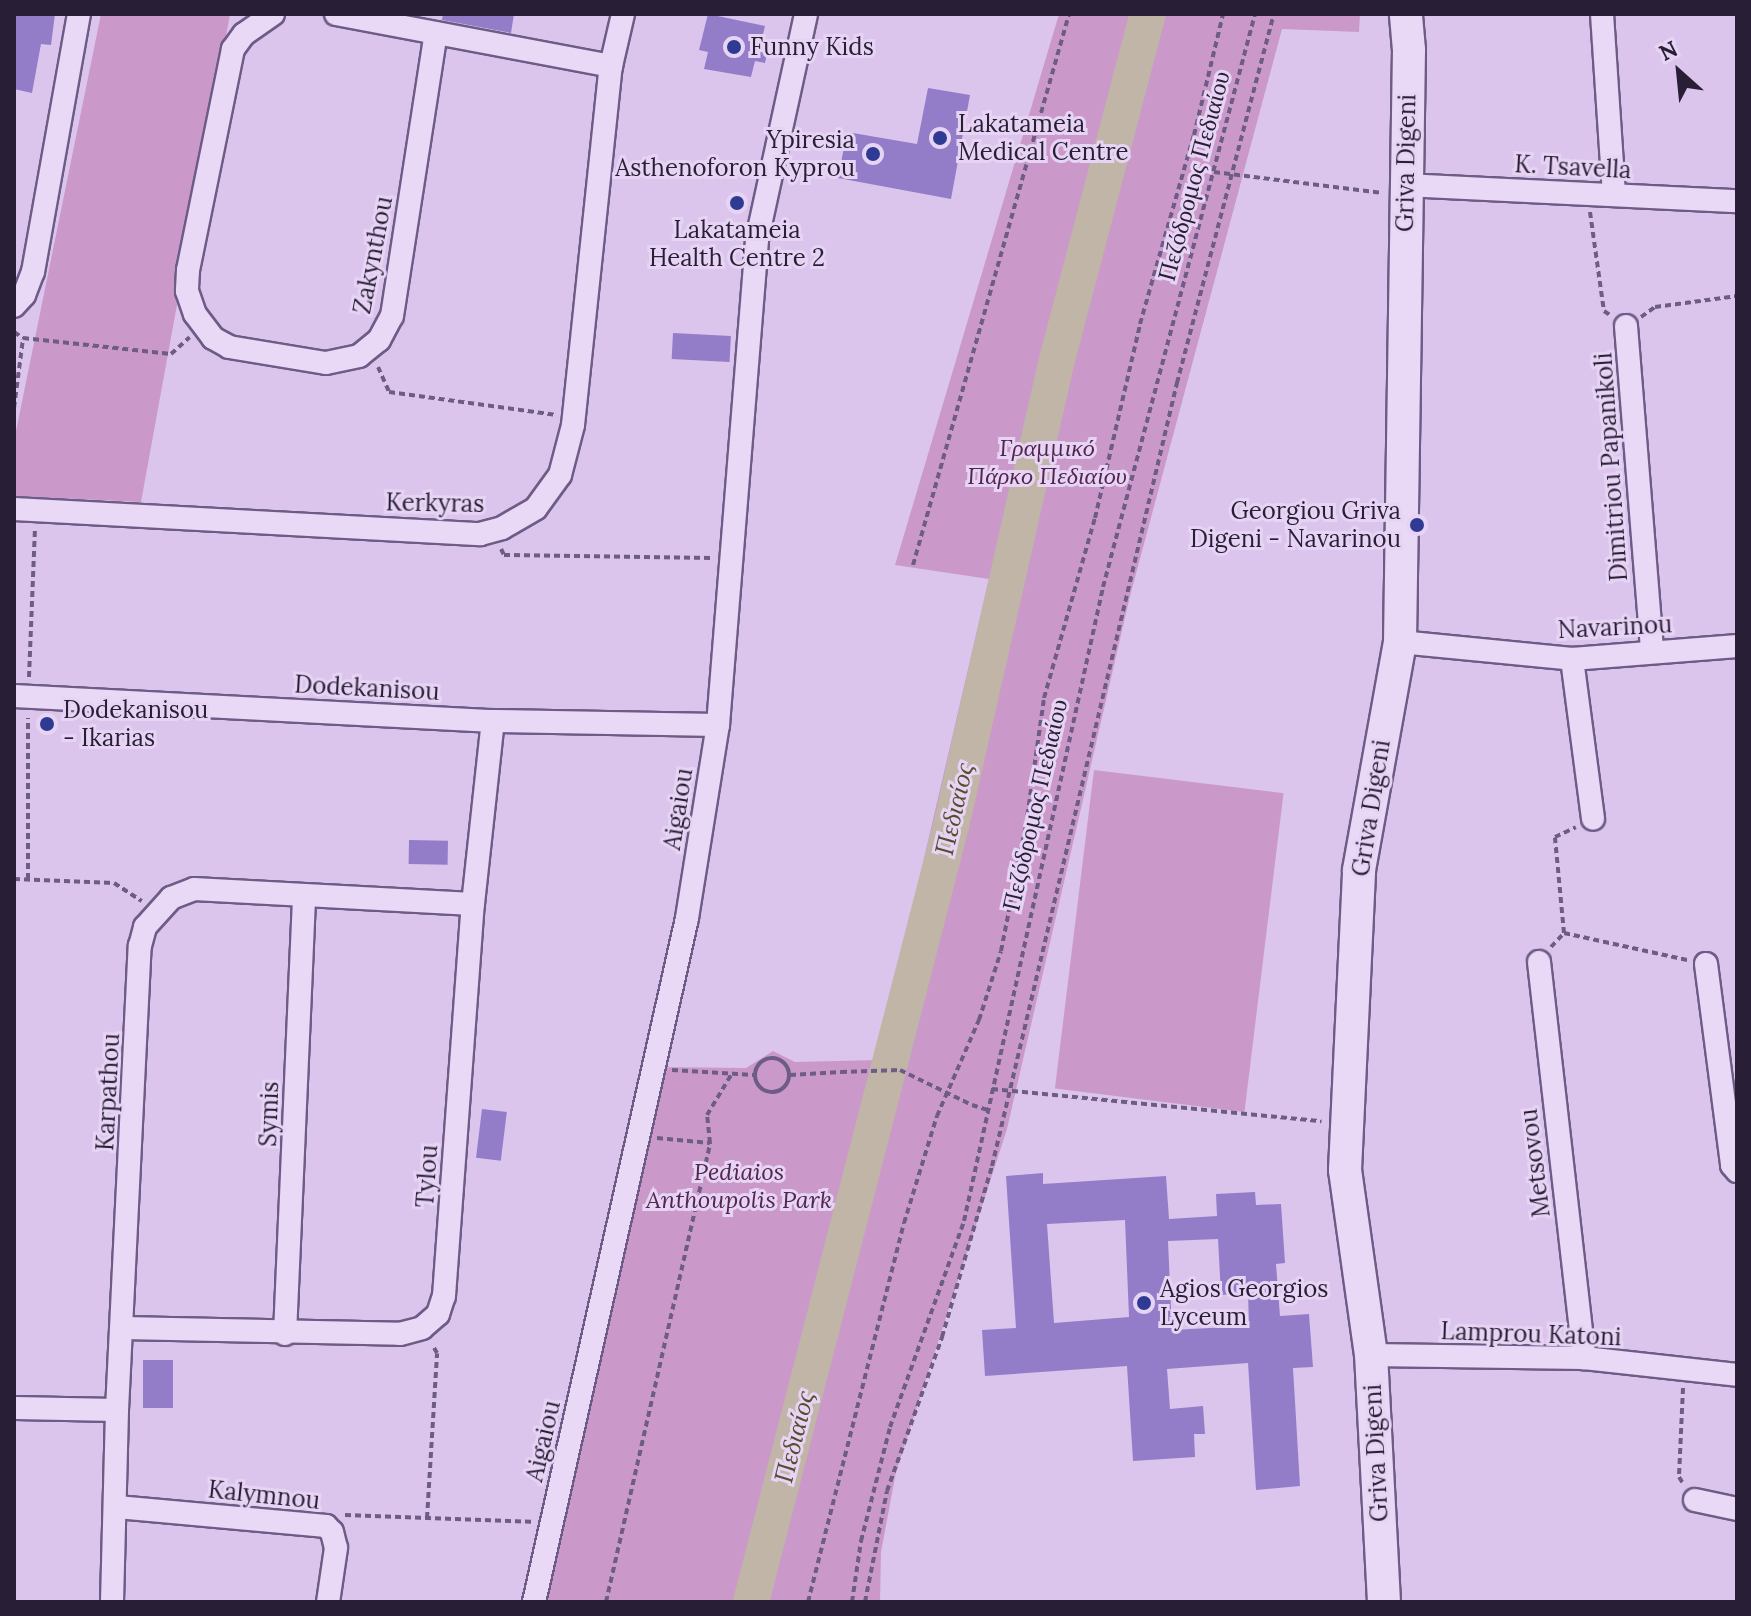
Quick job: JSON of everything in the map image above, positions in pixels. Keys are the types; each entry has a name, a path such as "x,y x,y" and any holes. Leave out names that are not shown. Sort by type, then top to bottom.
{"street":[{"path":"14,306 24,295 33,272 79,14"},
{"name":"Zakynthou","path":"273,14 249,30 233,49 188,270 187,291 213,338 229,347 326,363 341,362 369,349 379,340 392,316 436,33"},
{"path":"336,14 611,66"},
{"name":"Kerkyras","path":"14,509 480,534 519,520 549,492 568,451 611,66 623,14"},
{"name":"Aigaiou","path":"534,1602 687,918 718,725 757,239 806,14"},
{"name":"Griva Digeni","path":"1384,1602 1371,1355 1345,1170 1359,870 1400,642 1409,50 1406,14"},
{"path":"1602,14 1614,195"},
{"name":"K. Tsavella","path":"1405,190 1737,201"},
{"name":"Dimitriou Papanikoli","path":"1626,326 1652,651"},
{"name":"Navarinou","path":"1400,642 1572,659 1737,646"},
{"path":"1572,659 1593,819"},
{"name":"Dodekanisou","path":"14,696 493,721 718,725"},
{"name":"Tylou","path":"422,1328 438,1314 444,1296 473,904 493,721"},
{"path":"157,910 171,898 194,889 473,904"},
{"name":"Symis","path":"285,1334 304,896"},
{"name":"Karpathou","path":"112,1602 117,1507 117,1410 140,946 145,927 157,910"},
{"name":"Metsovou","path":"1539,962 1584,1358"},
{"path":"1706,964 1732,1165 1737,1171"},
{"path":"123,1328 285,1334 400,1334 422,1328"},
{"name":"Lamprou Katoni","path":"1371,1355 1584,1358 1737,1375"},
{"path":"14,1408 117,1410"},
{"path":"1695,1500 1737,1509"},
{"name":"Kalymnou","path":"117,1507 326,1526 332,1532 336,1548 328,1602"}],"path":[{"path":"913,565 1069,14"},
{"path":"808,1602 904,1223 937,1116 979,1020 1001,951 1026,825 1044,698 1095,518 1140,324 1194,135 1223,14"},
{"name":"Πεζόδρομος Πεδιαίου","path":"852,1602 861,1541 890,1427 964,1221 1103,587 1255,14"},
{"path":"865,1602 887,1491 942,1337 992,1166 1174,398 1274,14"},
{"path":"1214,172 1405,190"},
{"path":"1588,194 1604,311 1626,326 1655,307 1737,296"},
{"path":"14,332 23,338 171,354 204,325"},
{"path":"14,408 23,338"},
{"path":"369,349 389,392 574,418"},
{"path":"492,531 504,555 730,558"},
{"path":"1539,962 1564,933 1555,837 1593,819"},
{"path":"14,879 114,883 157,910"},
{"path":"1564,933 1706,964"},
{"path":"767,1058 778,1058 787,1064 790,1075 786,1085 777,1092 766,1092 757,1085 754,1075 758,1064 767,1058"},
{"path":"653,1069 754,1075"},
{"path":"790,1075 900,1070 987,1110"},
{"path":"606,1602 710,1143 707,1115 731,1075"},
{"path":"992,1089 1347,1123"},
{"path":"638,1136 710,1143"},
{"path":"422,1328 437,1353 427,1518"},
{"path":"1684,1371 1679,1477 1695,1500"},
{"path":"326,1526 344,1515 552,1523"}],"green space":[{"path":"101,14 230,14 141,502 14,496 14,441"},
{"name":"Γραμμικό Πάρκο Πεδιαίου","path":"1059,14 1360,14 1359,32 1282,29 1130,596 1007,1129 896,1472 881,1552 880,1602 543,1602 658,1067 746,1068 773,1051 795,1062 877,1060 989,579 895,565"},
{"path":"1094,770 1284,793 1244,1112 1055,1089"}],"building":[{"path":"14,14 55,14 51,45 41,44 32,93 14,89"},
{"path":"443,14 514,14 511,33 442,20"},
{"name":"Funny Kids","path":"708,14 765,26 761,43 769,44 765,63 755,61 751,77 704,69 708,52 699,50"},
{"name":"Lakatameia Medical Centre","path":"928,88 970,95 951,199 838,178 847,132 917,144"},
{"path":"673,333 731,336 730,362 672,359"},
{"path":"409,840 448,841 448,865 409,864"},
{"path":"482,1109 507,1112 501,1161 476,1158"},
{"path":"1043,1173 1043,1184 1166,1176 1169,1219 1217,1216 1216,1194 1255,1192 1256,1205 1281,1204 1285,1263 1276,1264 1280,1316 1309,1314 1313,1367 1293,1368 1300,1486 1256,1490 1248,1363 1167,1369 1170,1409 1203,1406 1205,1434 1194,1434 1195,1457 1133,1461 1127,1366 985,1376 982,1330 1016,1328 1006,1176","holes":["1125,1220 1129,1317 1054,1323 1047,1224","1218,1239 1221,1295 1248,1293 1249,1326 1172,1330 1168,1241"]},
{"path":"143,1360 173,1360 173,1408 143,1408"}],"waterway":[{"name":"Πεδιαίος","path":"751,1602 951,826 1058,356 1148,14"}],"place":[{"name":"Funny Kids","path":"734,47"},
{"name":"Lakatameia Medical Centre","path":"940,138"},
{"name":"Ypiresia Asthenoforon Kyprou","path":"873,154"},
{"name":"Lakatameia Health Centre 2","path":"737,203"},
{"name":"Georgiou Griva Digeni - Navarinou","path":"1417,525"},
{"name":"Dodekanisou - Ikarias","path":"47,724"},
{"name":"Agios Georgios Lyceum","path":"1144,1303"}],"park label":[{"name":"Pediaios Anthoupolis Park","path":"739,1186"}]}
